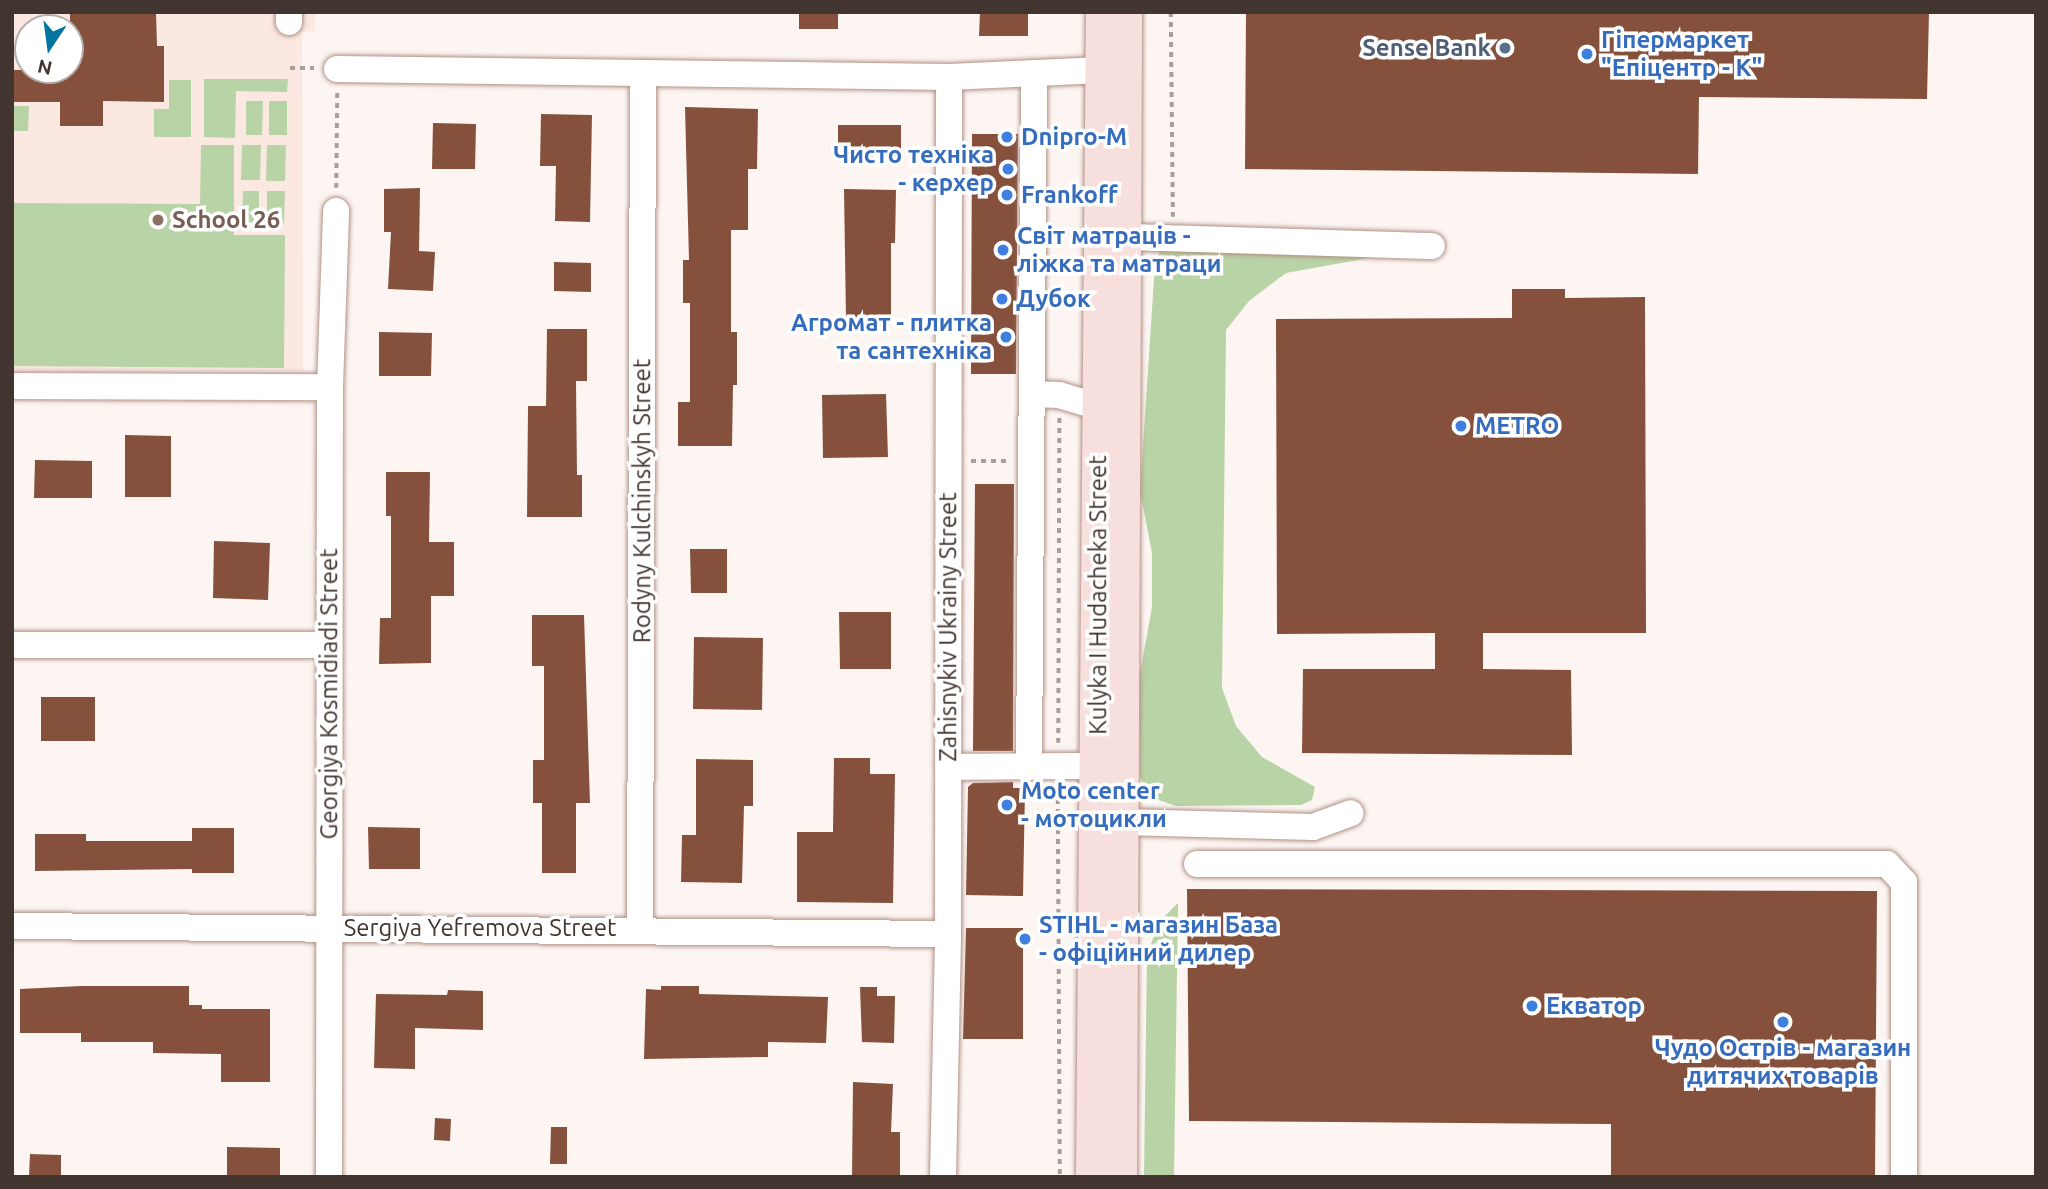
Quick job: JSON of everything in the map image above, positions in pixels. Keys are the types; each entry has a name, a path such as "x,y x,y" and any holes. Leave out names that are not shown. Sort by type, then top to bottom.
{"main road":[{"name":"Kulyka I Hudacheka Street","path":"1092,1177 1102,12"},
{"name":"Kulyka I Hudacheka Street","path":"1120,1177 1125,12"}],"street":[{"path":"337,69 949,77 1102,70"},
{"name":"Rodyny Kulchinskyh Street","path":"640,929 643,73"},
{"path":"1029,767 1034,73"},
{"name":"Zahisnykiv Ukrainy Street","path":"943,1177 948,934 949,77"},
{"name":"Georgiya Kosmidiadi Street","path":"329,1177 328,645 330,387 336,211"},
{"path":"1126,237 1432,246"},
{"path":"12,386 330,387"},
{"path":"1032,394 1059,395 1099,407"},
{"path":"12,645 328,645"},
{"path":"948,768 1097,766"},
{"path":"1123,822 1313,827 1351,813"},
{"path":"1197,864 1887,864 1904,882 1904,1177"},
{"name":"Sergiya Yefremova Street","path":"12,926 640,929 948,934"}],"path":[{"path":"1164,238 1173,224 1171,12"},
{"path":"336,211 337,69"},
{"path":"948,460 1032,461"}],"shaded area":[{"name":"School 26","path":"12,12 315,12 315,31 302,32 303,371 12,372"}],"green space":[{"path":"204,79 288,79 287,92 236,91 235,138 204,137"},
{"path":"169,80 191,80 191,137 154,137 154,109 169,109"},
{"path":"246,101 263,101 262,135 246,135"},
{"path":"269,101 287,101 287,135 269,135"},
{"path":"12,106 29,106 28,131 12,131"},
{"path":"201,145 234,145 234,235 285,235 284,368 12,366 12,203 200,204"},
{"path":"242,145 261,145 260,180 241,180"},
{"path":"267,145 286,145 285,181 266,181"},
{"path":"243,191 259,191 259,223 242,223"},
{"path":"267,191 285,191 284,224 267,224"},
{"path":"1160,251 1391,254 1286,273 1249,301 1226,330 1222,688 1236,726 1262,757 1315,787 1312,800 1301,805 1176,806 1153,798 1140,777 1139,679 1152,607 1152,553 1140,491 1155,264"},
{"path":"1178,903 1174,1177 1144,1177 1147,954 1160,921"}],"building":[{"path":"156,12 157,46 164,46 164,102 103,101 103,126 60,126 60,102 12,102 12,70 14,84 84,84 84,14 70,14"},
{"path":"799,12 838,12 838,29 799,29"},
{"path":"980,12 1028,12 1028,36 979,36"},
{"name":"Гіпермаркет \"Епіцентр - К\"","path":"1246,12 1929,12 1927,99 1699,97 1698,174 1245,169"},
{"path":"685,107 758,109 757,169 748,169 748,230 731,230 731,332 737,332 737,385 733,385 732,446 678,446 678,402 690,402 690,303 683,303 683,260 689,260"},
{"path":"541,114 592,115 590,222 555,221 556,166 540,166"},
{"path":"433,123 476,124 475,169 432,169"},
{"path":"838,125 901,125 901,158 838,158"},
{"path":"972,134 1018,134 1016,374 971,374"},
{"path":"420,188 419,251 435,252 433,291 388,289 391,232 384,232 384,189"},
{"path":"844,189 896,190 895,243 891,243 891,319 846,319"},
{"path":"554,262 591,263 591,292 554,291"},
{"name":"METRO","path":"1512,289 1565,289 1565,298 1645,297 1646,633 1483,633 1483,669 1571,670 1572,755 1302,753 1303,669 1435,669 1435,633 1277,634 1276,319 1512,318"},
{"path":"547,329 587,329 587,381 576,381 577,475 582,475 582,517 527,517 528,406 546,406"},
{"path":"379,332 432,333 431,376 379,376"},
{"path":"886,394 888,457 823,458 822,395"},
{"path":"125,435 171,436 171,497 125,497"},
{"path":"35,460 92,461 92,498 34,498"},
{"path":"386,472 430,472 429,542 454,542 454,596 431,596 431,663 379,664 380,618 391,618 391,516 386,516"},
{"path":"975,484 1014,484 1013,751 973,751"},
{"path":"214,541 270,543 268,600 213,598"},
{"path":"690,549 727,549 727,593 691,593"},
{"path":"839,612 891,612 891,669 840,669"},
{"path":"532,615 584,615 590,803 576,803 576,873 542,873 542,803 533,803 533,760 544,760 544,666 532,666"},
{"path":"694,637 763,638 762,710 693,709"},
{"path":"41,697 95,697 95,741 41,741"},
{"path":"834,758 870,758 870,774 895,774 893,903 797,902 797,832 833,832"},
{"path":"696,759 753,760 753,806 744,806 742,883 681,882 682,835 696,835"},
{"path":"1013,782 1013,788 1025,788 1023,896 966,895 968,787 973,783"},
{"path":"368,827 420,828 420,869 369,869"},
{"path":"192,828 234,828 234,873 192,873 192,869 35,871 35,834 86,834 86,841 192,841"},
{"name":"Екватор","path":"1187,889 1877,891 1875,1177 1611,1177 1611,1124 1189,1121"},
{"path":"966,928 1023,928 1023,1039 963,1039"},
{"path":"189,986 189,1005 202,1005 202,1009 270,1009 270,1082 221,1082 221,1054 153,1053 153,1042 81,1042 81,1033 20,1033 20,989"},
{"path":"661,986 699,986 699,994 828,997 826,1043 768,1042 768,1057 644,1059 646,989 661,990"},
{"path":"860,987 877,987 877,996 895,996 894,1043 862,1042"},
{"path":"448,990 483,991 483,1030 415,1028 415,1069 374,1068 376,994 447,995"},
{"path":"853,1082 893,1084 891,1132 900,1132 900,1177 852,1177"},
{"path":"435,1118 451,1119 450,1141 434,1140"},
{"path":"551,1127 567,1127 567,1164 550,1164"},
{"path":"227,1147 280,1148 280,1177 227,1177"},
{"path":"30,1154 61,1155 61,1177 29,1177"}],"place":[{"name":"Sense Bank","path":"1505,48"},
{"name":"Гіпермаркет \"Епіцентр - К\"","path":"1587,54"},
{"name":"Dnipro-M","path":"1007,137"},
{"name":"Чисто техніка - керхер","path":"1008,169"},
{"name":"Frankoff","path":"1007,195"},
{"name":"School 26","path":"158,220"},
{"name":"Світ матраців - ліжка та матраци","path":"1003,250"},
{"name":"Дубок","path":"1002,299"},
{"name":"Агромат - плитка та сантехніка","path":"1006,337"},
{"name":"METRO","path":"1461,426"},
{"name":"Moto center - мотоцикли","path":"1007,805"},
{"name":"STIHL - магазин База - офіційний дилер","path":"1025,939"},
{"name":"Екватор","path":"1532,1006"},
{"name":"Чудо Острів - магазин дитячих товарів","path":"1783,1022"}]}
